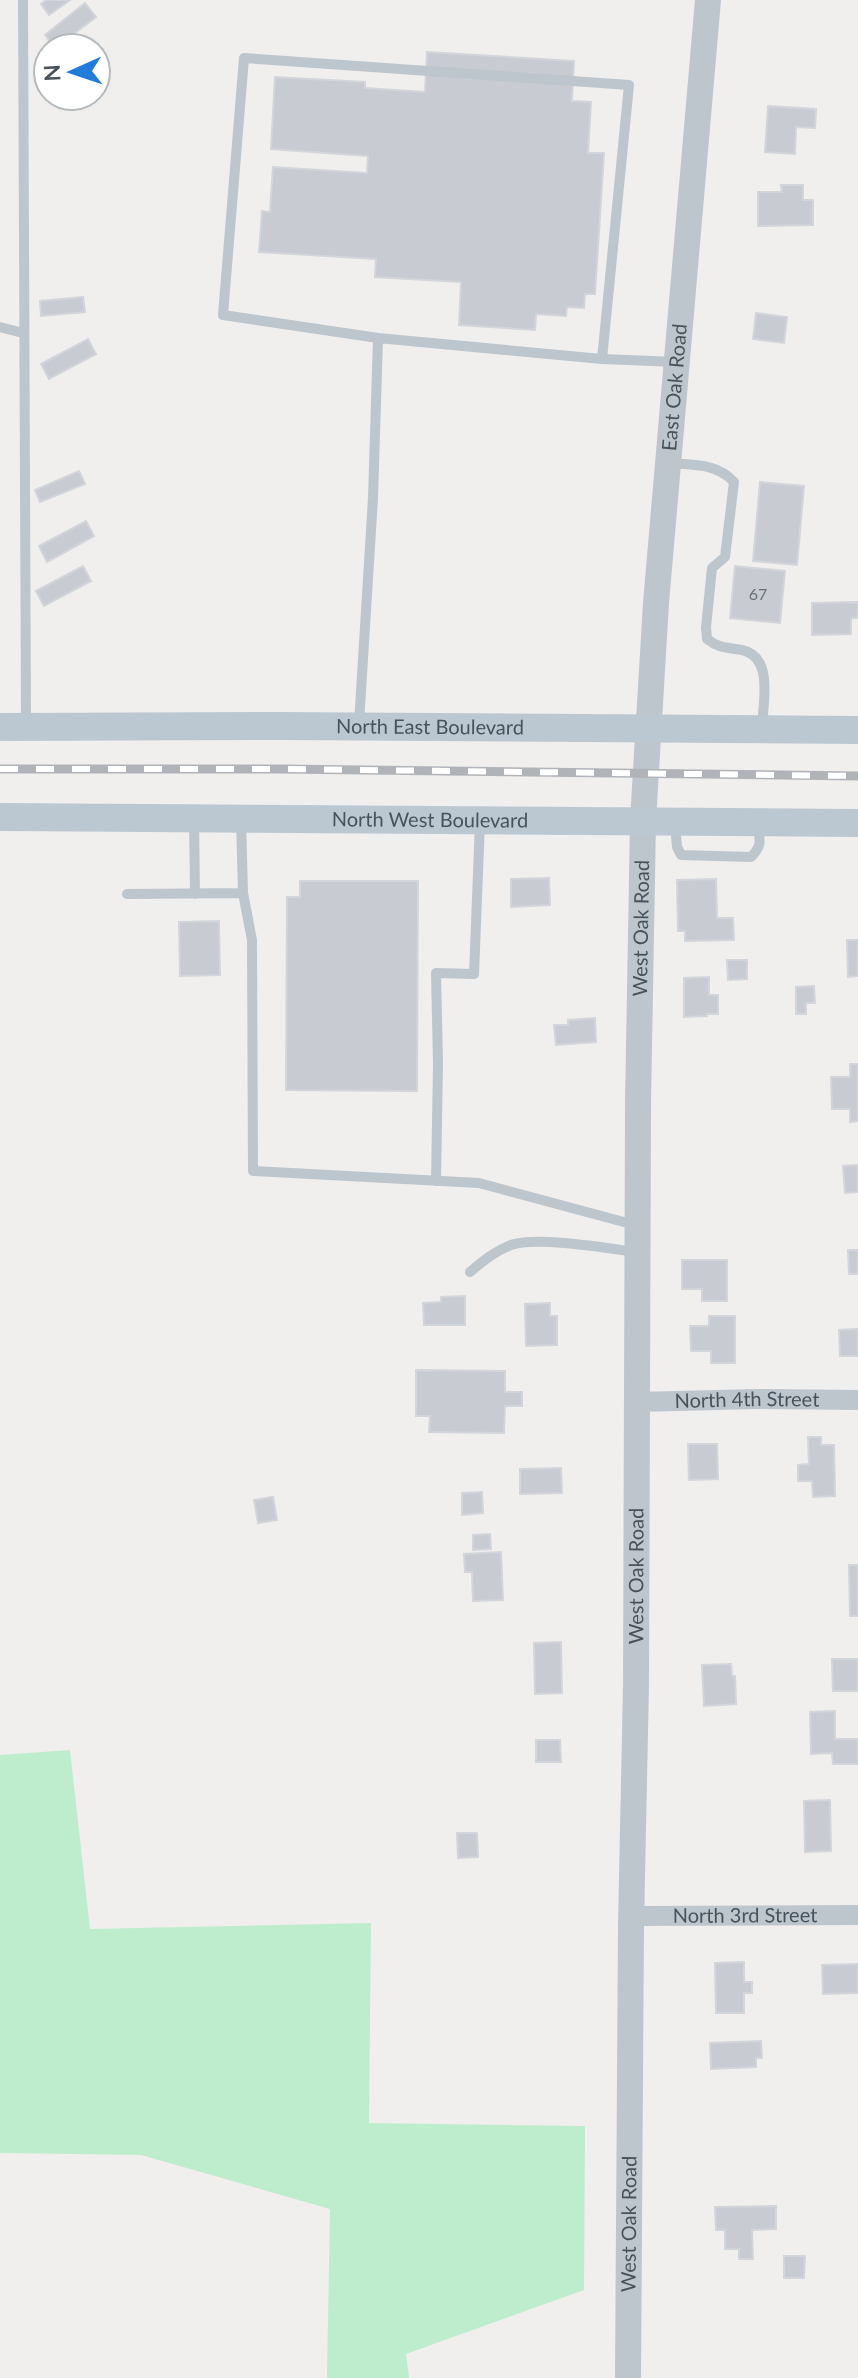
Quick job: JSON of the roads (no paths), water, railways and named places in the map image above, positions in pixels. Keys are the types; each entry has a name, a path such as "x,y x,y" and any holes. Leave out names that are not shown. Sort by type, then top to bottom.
{"main road":[{"name":"North East Boulevard","path":"13,726 858,730"},
{"name":"North West Boulevard","path":"0,817 858,823"}],"street":[{"name":"East Oak Road","path":"644,774 708,0"},
{"name":"West Oak Road","path":"628,2378 636,1669 637,1225 644,774"},
{"name":"North 4th Street","path":"637,1402 858,1400"},
{"name":"North 3rd Street","path":"631,1916 858,1915"}],"lane":[{"path":"13,726 23,333 23,0"},
{"path":"602,359 629,85 244,58 223,315 378,338 602,359 678,362"},
{"path":"0,327 23,333"},
{"path":"359,727 373,498 378,338"},
{"path":"669,463 713,467 734,482 725,557 712,568 707,639 718,647 746,651 759,660 764,673 761,729"},
{"path":"194,818 195,894"},
{"path":"241,819 243,893 252,940 253,1171 479,1183 637,1225"},
{"path":"436,1181 436,973 474,974 480,820"},
{"path":"127,894 243,893"},
{"path":"470,1272 490,1255 515,1244 540,1242 637,1252"}],"railway":[{"path":"0,769 858,776"}]}
